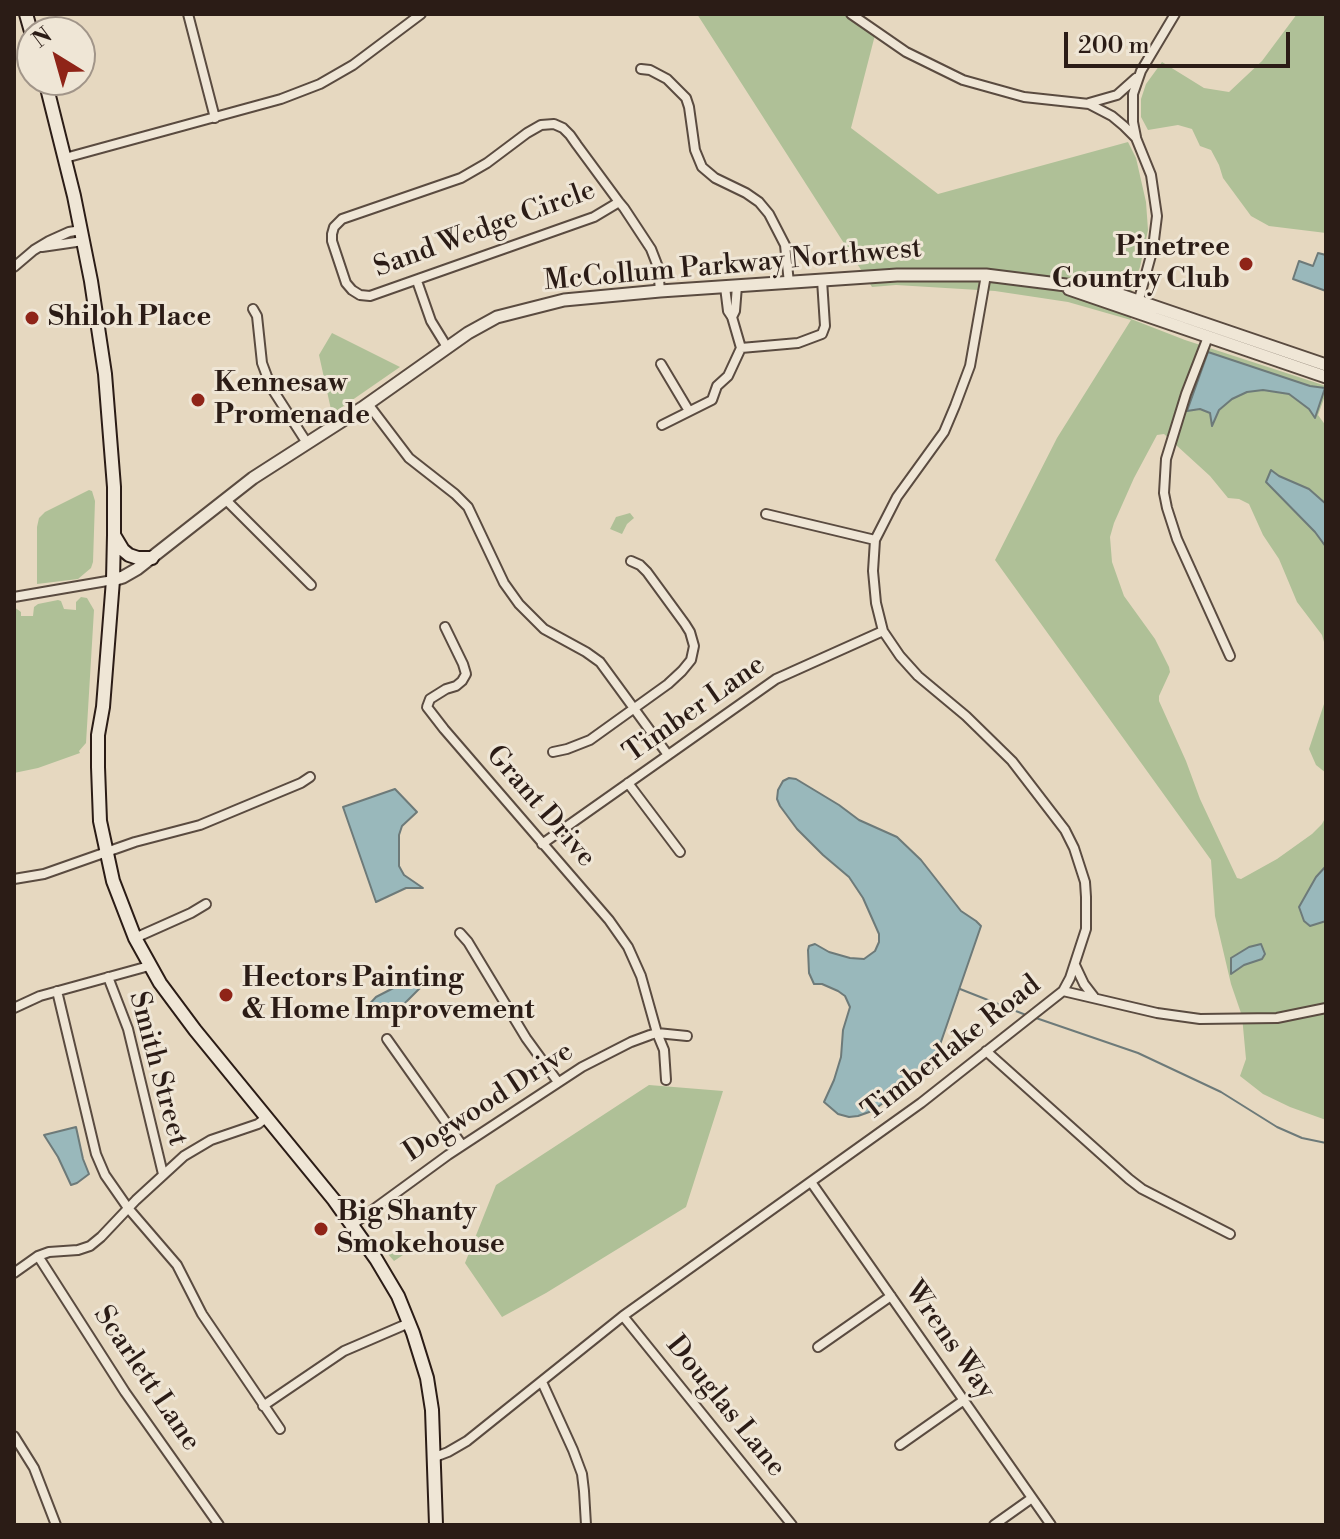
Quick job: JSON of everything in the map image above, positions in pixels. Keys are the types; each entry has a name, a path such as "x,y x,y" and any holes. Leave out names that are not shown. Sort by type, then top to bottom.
{"main road":[{"path":"49,96 82,236 105,374 114,487 114,535 98,755 99,808 113,881 149,966 177,1008 352,1225 387,1278 409,1323 427,1378 435,1457 436,1525"},
{"path":"114,535 129,555 152,558"}],"street":[{"path":"188,14 215,118"},
{"path":"65,158 281,99 320,84 353,65 421,14"},
{"path":"851,14 906,52 963,80 1024,97 1089,104 1112,116 1136,138"},
{"path":"1089,104 1117,95 1129,86 1175,14"},
{"path":"641,69 659,74 686,98 695,150 702,167 715,178 759,202 769,214 785,245 789,283"},
{"path":"1137,306 1153,248 1157,216 1151,175 1136,138 1132,108 1141,71"},
{"name":"Sand Wedge Circle","path":"619,202 594,217 370,296 360,295 346,283 336,257 332,234 342,219 475,171 527,133 541,125 554,124 570,135 619,202 654,255 660,291"},
{"path":"14,267 34,250 82,236"},
{"name":"McCollum Parkway Northwest","path":"113,580 131,573 225,499 490,320 530,307 586,297 911,275 986,275 1093,287 1208,337 1326,377"},
{"name":"Timberlake Road","path":"435,1457 467,1441 623,1316 921,1103 1063,991 1086,929 1085,882 1074,848 1065,830 1012,761 900,656 883,631 876,603 873,571 875,540 897,497 944,432 955,406 970,366 986,275"},
{"path":"741,348 798,343 822,334 825,326 822,280"},
{"path":"417,281 431,321 447,347"},
{"path":"662,425 712,400 717,386 728,376 741,348 732,317 735,311 731,286"},
{"name":"McCollum Parkway Northwest","path":"1137,306 1326,365"},
{"path":"253,309 257,316 260,351 271,387 307,443"},
{"path":"1208,337 1166,459 1164,493 1177,539 1230,656"},
{"path":"661,364 689,411"},
{"path":"368,404 409,458 468,507 504,583 519,604 544,629 600,662 668,755"},
{"path":"225,499 311,585"},
{"path":"766,514 875,540"},
{"path":"553,752 590,740 682,671 691,660 694,646 690,632 647,572 631,561"},
{"path":"14,597 113,580"},
{"name":"Grant Drive","path":"445,627 466,674 456,686 430,699 427,707 441,732 609,920 628,947 641,976 657,1033"},
{"name":"Timber Lane","path":"542,844 776,679 883,631"},
{"path":"14,879 44,874 106,852 200,825 310,777"},
{"path":"628,783 680,852"},
{"path":"135,938 206,904"},
{"path":"460,933 526,1038 558,1082"},
{"path":"1075,965 1095,998"},
{"path":"14,1008 40,996 149,966"},
{"name":"Smith Street","path":"108,977 128,1029 163,1174"},
{"path":"57,991 96,1154 105,1175 128,1208 177,1265 202,1314 280,1429"},
{"path":"1063,991 1157,1013 1200,1019 1277,1018 1326,1008"},
{"path":"657,1033 664,1050 666,1080"},
{"name":"Dogwood Drive","path":"352,1225 462,1145 606,1053 657,1033 687,1036"},
{"path":"387,1039 462,1145"},
{"path":"986,1051 1142,1189 1230,1234"},
{"path":"14,1273 38,1256 90,1246 163,1174 195,1148 258,1124 267,1117"},
{"name":"Wrens Way","path":"811,1182 1051,1525"},
{"name":"Scarlett Lane","path":"38,1256 125,1392 219,1525"},
{"path":"818,1347 891,1296"},
{"name":"Douglas Lane","path":"623,1316 792,1525"},
{"path":"263,1406 344,1351 409,1323"},
{"path":"542,1382 582,1474 586,1525"},
{"path":"900,1445 964,1400"},
{"path":"14,1436 34,1468 56,1525"},
{"path":"994,1525 1032,1498"}],"green space":[{"name":"Pinetree Country Club","path":"697,14 852,14 875,35 851,128 938,194 1128,142 1136,158 1146,202 1148,230 1140,267 1127,303 1131,319 1326,386 1318,415 1326,426 1326,649 1322,635 1297,602 1279,559 1263,535 1249,504 1228,498 1210,476 1164,434 1157,435 1134,478 1110,537 1112,562 1124,596 1155,639 1169,667 1159,701 1237,878 1241,879 1277,859 1312,834 1326,816 1326,1120 1263,1094 1240,1076 1246,1059 1242,1016 1215,916 1211,860 995,560 1057,438 1131,320 1068,302 995,291 896,285 872,287"},
{"name":"Pinetree Country Club","path":"1297,14 1326,14 1326,233 1269,226 1251,216 1223,178 1211,150 1200,146 1192,129 1178,125 1148,130 1141,117 1141,99 1146,84 1162,62 1204,88 1229,92 1262,61"},
{"path":"332,333 400,367 332,414 319,355"},
{"path":"89,490 95,501 91,568 78,579 37,584 39,518"},
{"path":"630,513 634,518 622,534 610,529 616,517"},
{"path":"81,597 87,598 94,610 86,743 80,753 14,773 14,607 21,612 21,616 33,616 34,607 38,604 58,600 64,609 76,610 76,602"},
{"path":"1326,698 1326,773 1316,765 1309,749"},
{"path":"649,1085 723,1091 686,1207 502,1317 465,1263 496,1185"},
{"path":"390,1237 403,1255 394,1261 380,1245"}],"water":[{"path":"1318,253 1326,255 1326,291 1293,279 1299,261 1313,266"},
{"path":"1208,352 1310,386 1325,388 1315,418 1309,409 1289,394 1263,390 1247,392 1232,399 1219,410 1212,426 1210,413 1200,409 1187,411"},
{"path":"1271,470 1309,489 1326,504 1326,547 1266,482"},
{"path":"789,778 796,779 859,820 897,837 921,860 961,911 981,926 933,1065 872,1111 858,1116 838,1114 824,1102 841,1057 843,1030 850,1007 845,996 838,991 814,984 809,973 808,950 815,944 829,952 864,959 875,951 879,934 863,898 849,877 797,829 780,806 778,790"},
{"path":"395,789 417,812 402,826 399,835 399,866 404,875 423,888 406,888 376,902 343,807"},
{"path":"1326,866 1326,921 1310,926 1304,921 1299,907"},
{"path":"1261,944 1265,954 1262,959 1244,965 1231,974 1231,958"},
{"path":"430,978 396,1012 372,1018 365,1009 376,997 407,981"},
{"path":"76,1127 89,1174 71,1185 44,1135"}],"waterway":[{"path":"960,989 1026,1015"},
{"path":"1036,1018 1138,1053 1221,1092 1277,1127 1302,1138 1326,1143"}],"place":[{"name":"Pinetree Country Club","path":"1246,264"},
{"name":"Shiloh Place","path":"32,318"},
{"name":"Kennesaw Promenade","path":"198,400"},
{"name":"Hectors Painting & Home Improvement","path":"226,995"},
{"name":"Big Shanty Smokehouse","path":"321,1229"}]}
